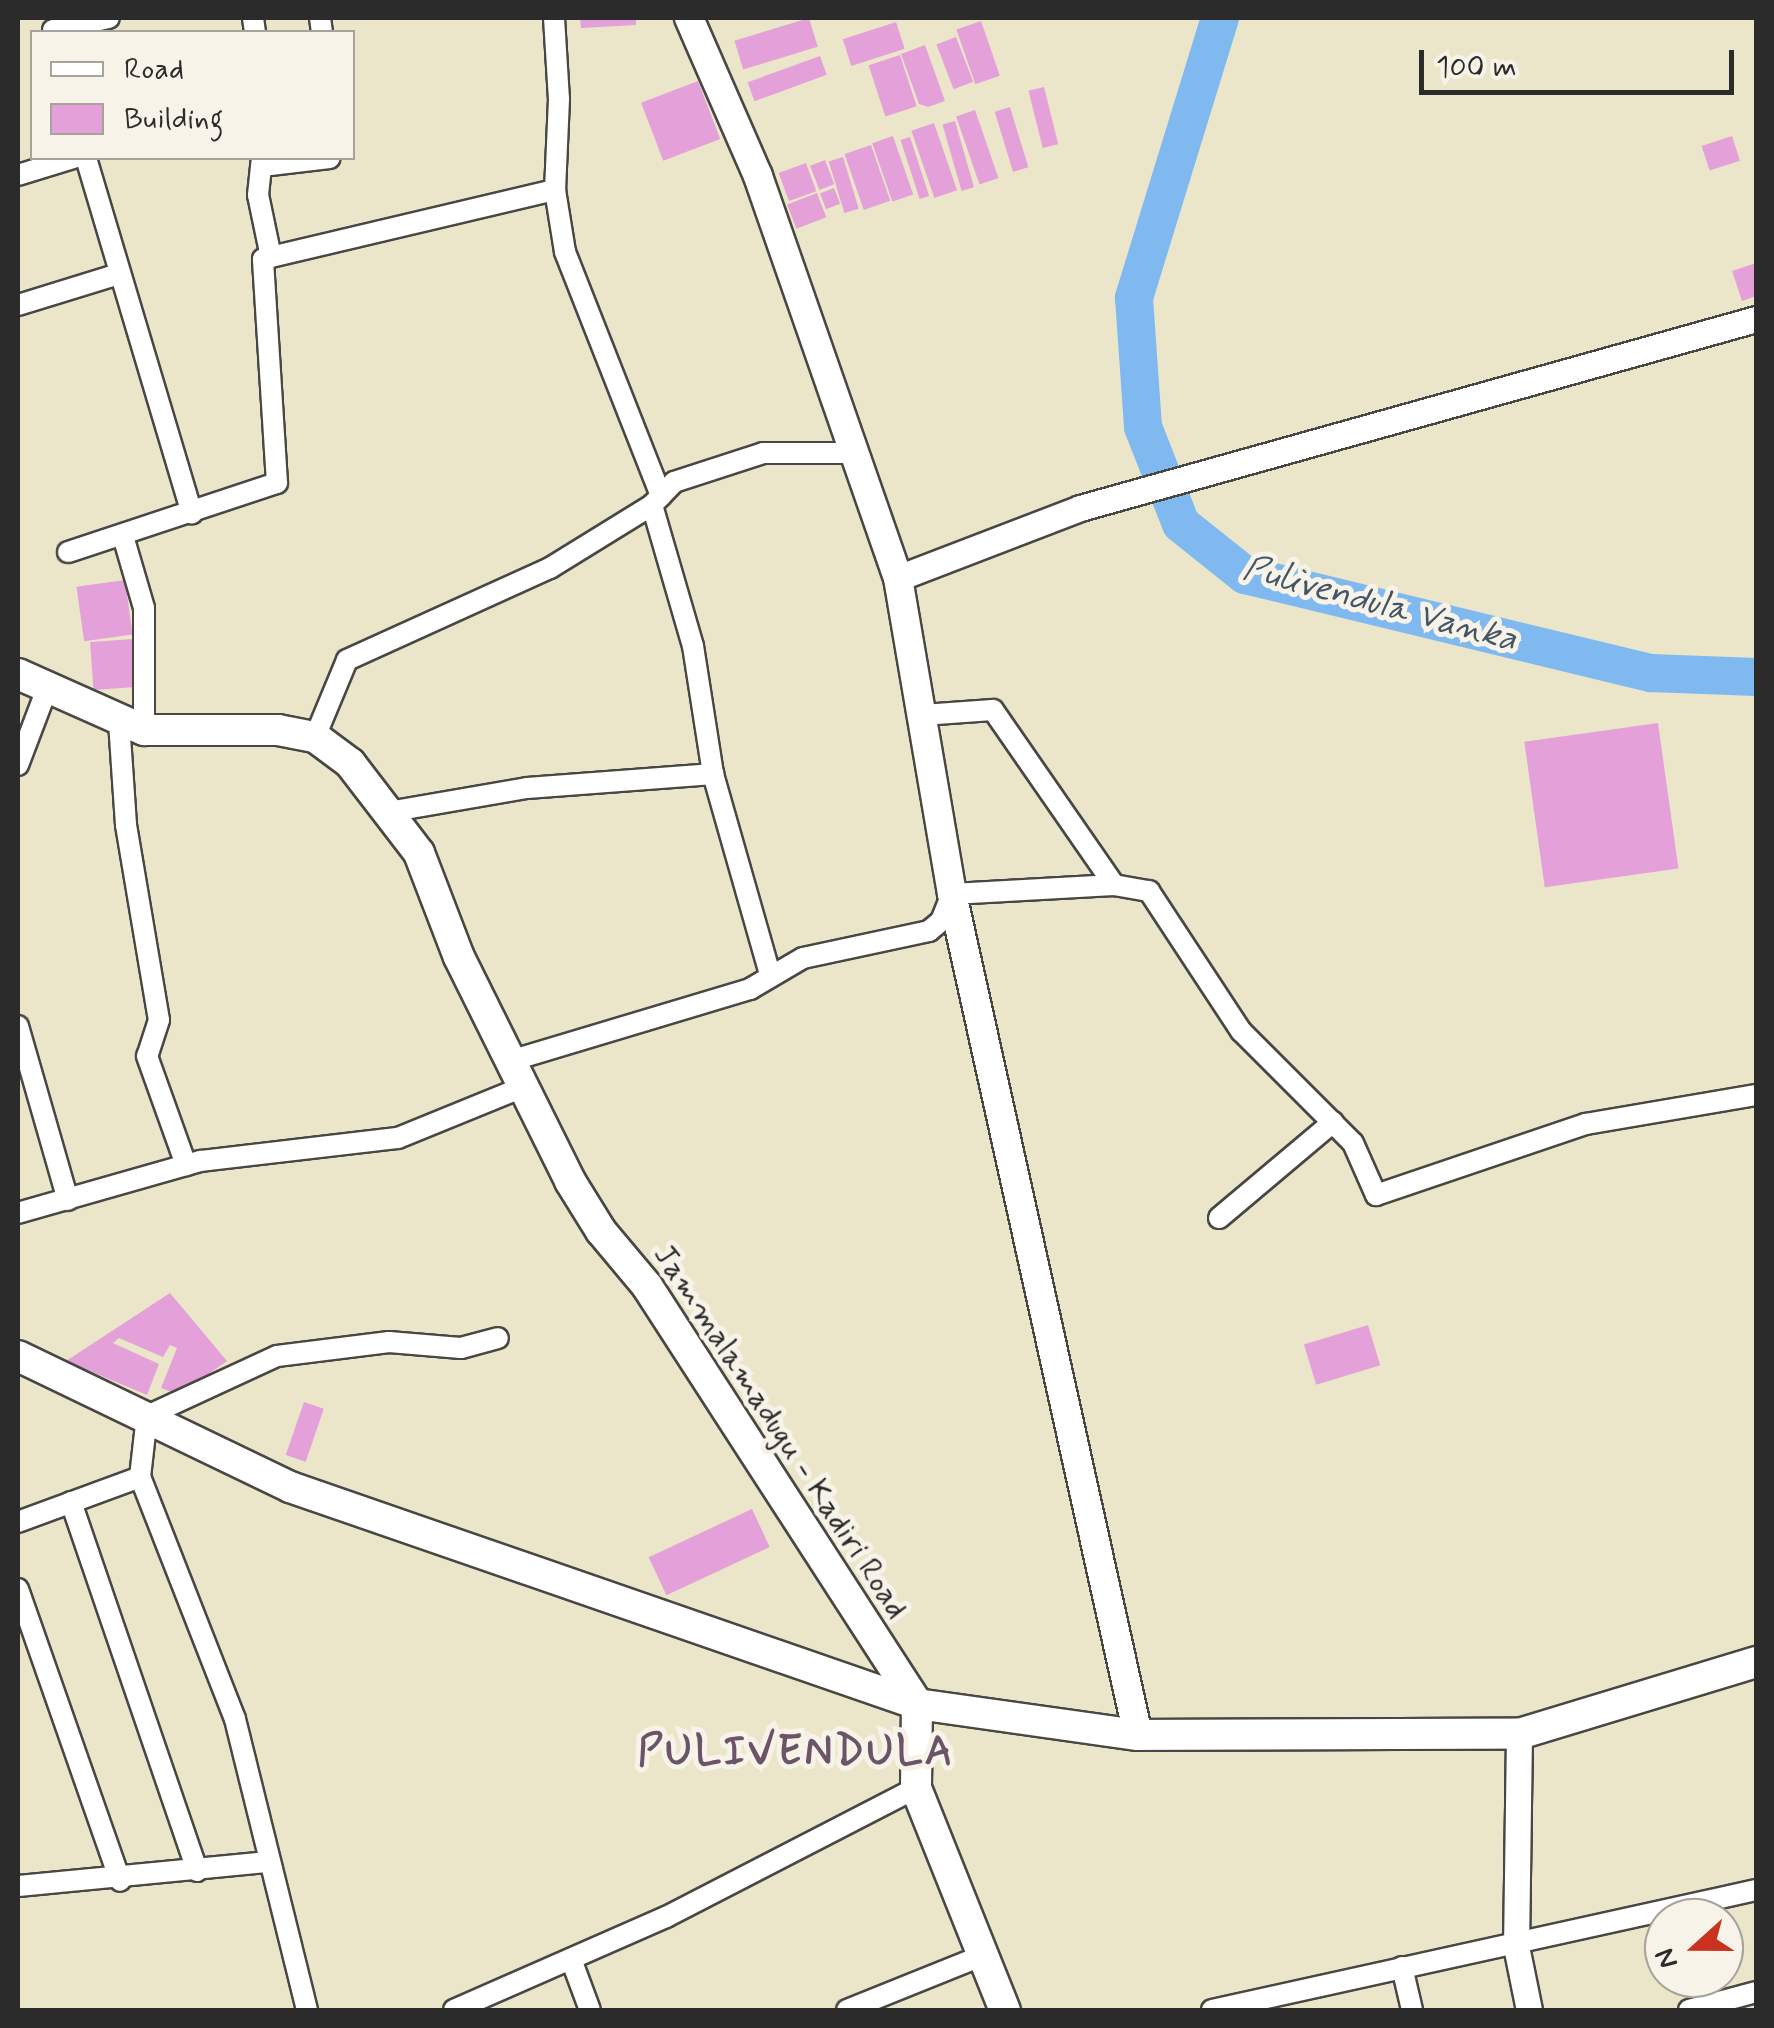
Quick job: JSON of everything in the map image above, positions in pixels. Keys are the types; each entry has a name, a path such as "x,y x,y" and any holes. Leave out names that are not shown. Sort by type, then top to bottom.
{"main road":[{"path":"689,18 758,176 898,578 952,894 1138,1734"},
{"path":"18,674 132,726 278,730 315,736"},
{"name":"Jammalamadugu - Kadiri Road","path":"315,736 350,762 419,853 459,958 601,1231 647,1286 926,1705"},
{"path":"18,1356 290,1487 926,1705 1138,1734 1519,1734 1756,1662"},
{"path":"926,1705 916,1788 979,1957 1004,2010"},
{"path":"926,1705 948,1832 1027,2010"}],"street":[{"path":"52,27 109,18"},
{"path":"554,18 559,99 554,190 566,252 657,501 693,646 713,774 770,974"},
{"path":"18,175 67,160"},
{"path":"87,160 192,514"},
{"path":"271,257 258,194 262,162 296,160"},
{"path":"68,552 277,483 263,259 554,190"},
{"path":"18,305 119,274"},
{"path":"898,578 1080,508 1756,320"},
{"path":"315,736 347,660 550,568 657,501 674,482 763,453 854,452"},
{"path":"123,536 144,608 126,825 159,1020 147,1056 186,1165"},
{"path":"18,765 48,686"},
{"path":"922,715 993,710 1114,885"},
{"path":"388,812 527,788 713,774"},
{"path":"18,1213 186,1165 398,1138 516,1074 750,989 803,958 928,931 941,921 952,894 1114,885 1149,891 1241,1031 1353,1143 1376,1196 1586,1124 1756,1095"},
{"path":"18,1026 68,1200"},
{"path":"1219,1218 1333,1122"},
{"path":"307,2010 235,1719 140,1476 147,1416 278,1356 390,1342 461,1348 498,1338"},
{"path":"18,1522 140,1476"},
{"path":"71,1502 197,1871"},
{"path":"18,1588 120,1882"},
{"path":"1519,1734 1516,1946 1530,2010"},
{"path":"454,2010 812,1846 916,1788"},
{"path":"18,1886 120,1882 270,1862"},
{"path":"1218,2010 1756,1890"},
{"path":"847,2010 979,1957"},
{"path":"571,1959 590,2010"},
{"path":"1402,1967 1412,2010"},
{"path":"1308,1988 1314,2010"},
{"path":"1689,2010 1756,1992"}],"building":[{"path":"580,18 636,18 636,25 581,28"},
{"path":"809,18 818,47 743,69 734,41"},
{"path":"981,21 1000,76 975,84 956,29"},
{"path":"896,22 905,49 851,66 843,39"},
{"path":"956,37 973,82 954,89 936,45"},
{"path":"925,45 945,101 928,107 919,104 901,54"},
{"path":"900,55 917,106 885,117 869,65"},
{"path":"820,56 827,75 754,101 748,82"},
{"path":"698,81 720,139 663,161 641,103"},
{"path":"1044,87 1058,144 1043,148 1028,91"},
{"path":"1010,107 1028,167 1013,172 995,112"},
{"path":"975,110 998,178 980,185 956,117"},
{"path":"955,121 974,187 962,191 943,125"},
{"path":"934,123 957,190 934,198 911,131"},
{"path":"893,136 913,195 892,202 872,143"},
{"path":"1732,136 1740,161 1710,171 1702,146"},
{"path":"910,137 929,196 920,199 900,140"},
{"path":"871,145 890,201 864,210 845,154"},
{"path":"843,157 859,209 844,213 829,161"},
{"path":"825,160 834,184 819,190 810,166"},
{"path":"806,163 816,191 789,201 779,173"},
{"path":"834,188 840,204 826,209 820,193"},
{"path":"817,193 826,217 796,229 787,204"},
{"path":"1756,263 1756,296 1742,301 1732,271"},
{"path":"125,580 133,634 84,641 76,587"},
{"path":"133,639 136,687 93,690 90,642"},
{"path":"1658,723 1678,869 1545,887 1524,742"},
{"path":"170,1293 227,1361 200,1380 191,1399 161,1388 177,1348 170,1345 163,1357 119,1338 113,1343 159,1364 147,1395 66,1361"},
{"path":"1368,1325 1380,1365 1316,1385 1304,1345"},
{"path":"304,1402 324,1409 306,1462 286,1455"},
{"path":"752,1509 770,1547 666,1595 649,1557"}],"waterway":[{"name":"Pulivendula Vanka","path":"1220,18 1134,298 1143,427 1181,524 1245,575 1651,673 1756,677"}],"district":[{"name":"PULIVENDULA","path":"796,1753"}]}
